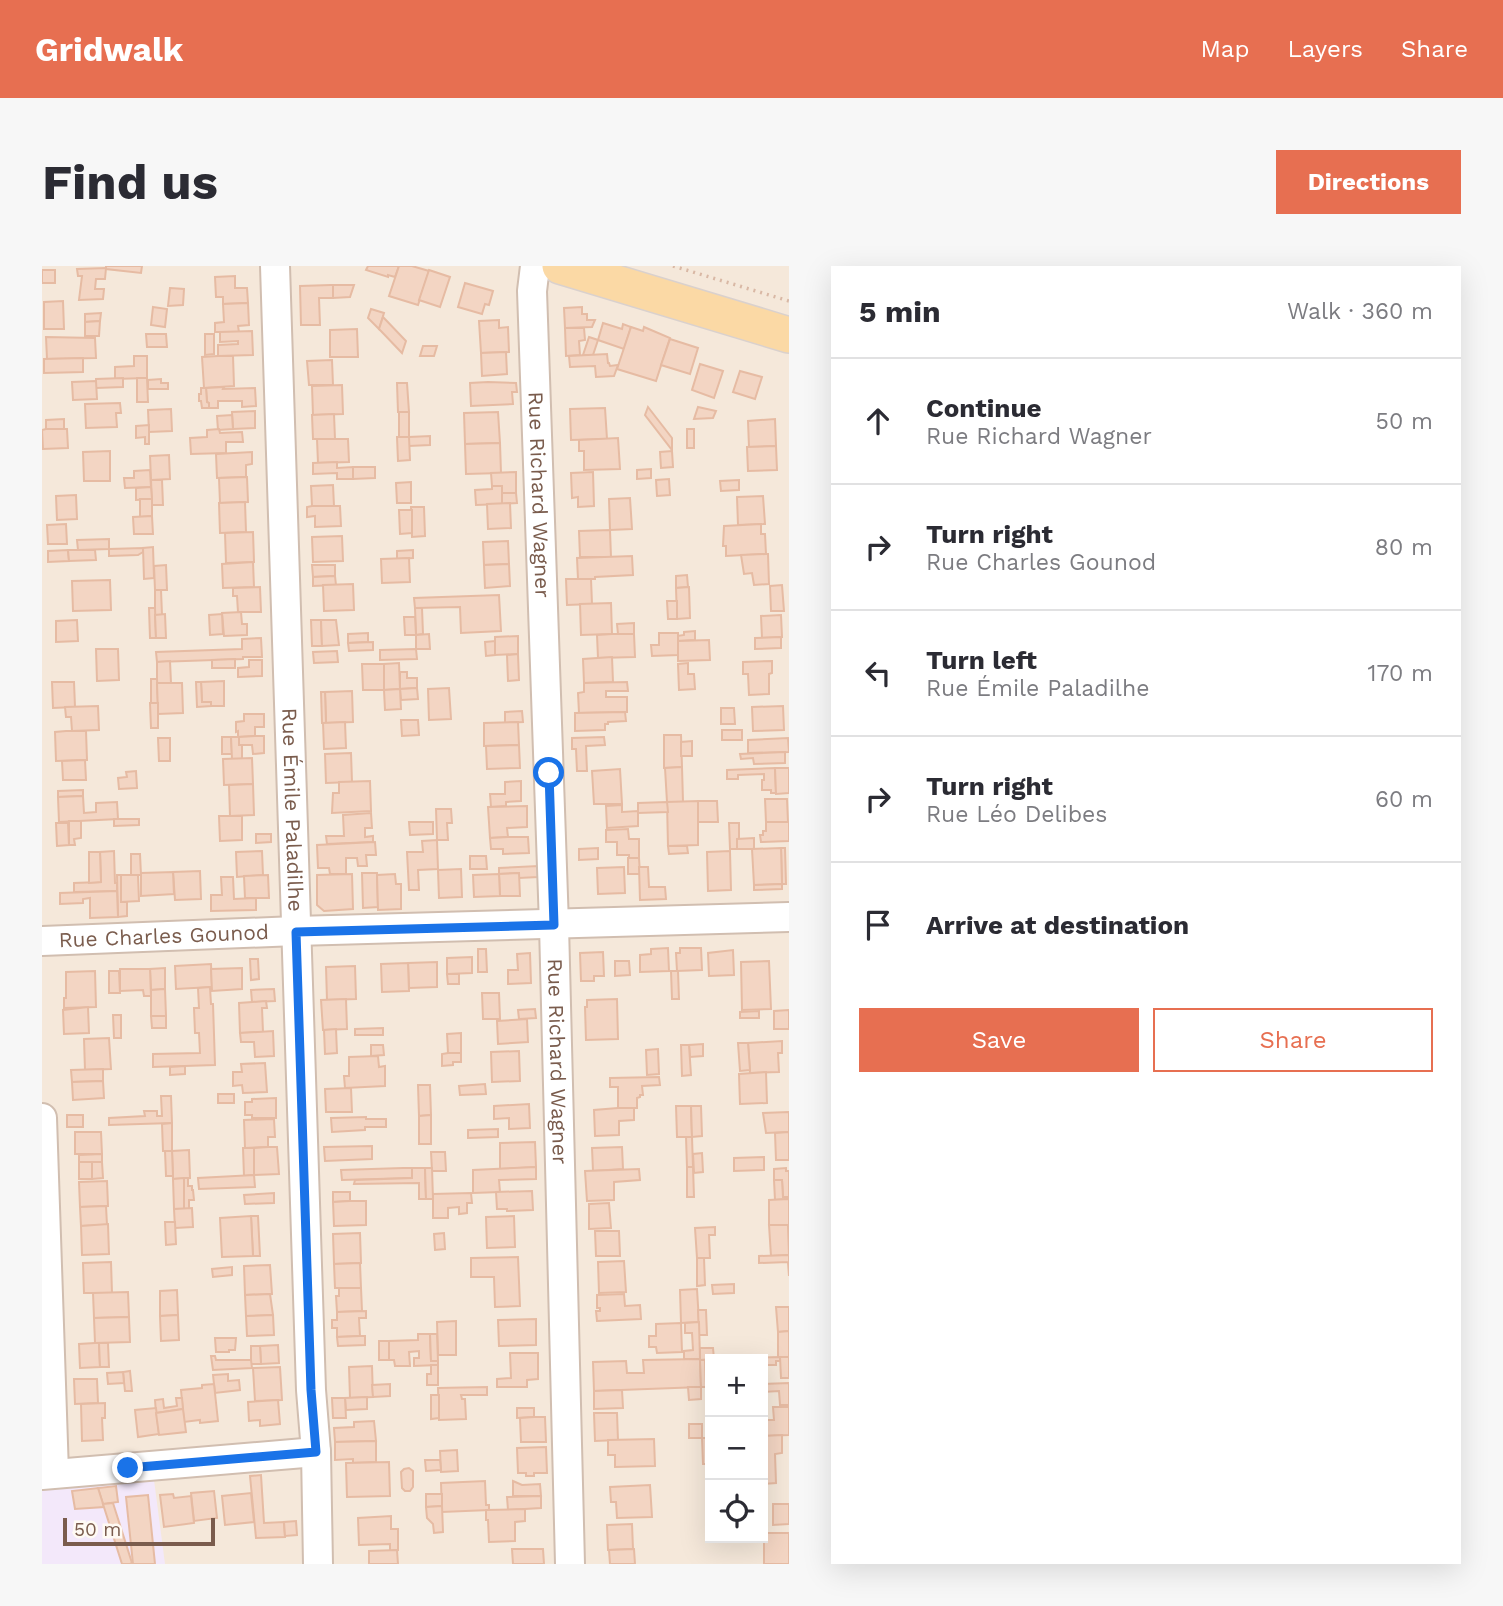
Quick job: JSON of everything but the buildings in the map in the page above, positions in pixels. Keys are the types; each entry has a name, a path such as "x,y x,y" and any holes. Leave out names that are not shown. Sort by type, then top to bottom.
{"main road":[{"path":"560,266 789,335"}],"street":[{"name":"Rue Émile Paladilhe","path":"275,266 318,1564"},
{"name":"Rue Richard Wagner","path":"535,266 532,291 554,925 570,1564"},
{"name":"Rue Charles Gounod","path":"42,941 789,917"},
{"path":"42,1118 48,1474 316,1452"}],"path":[{"path":"673,266 789,300"}],"shaded area":[{"path":"42,266 789,266 789,1564 42,1564"},
{"path":"154,1480 165,1564 42,1564 42,1487"}],"route":[{"path":"128,1468 316,1452 311,1390 296,932 554,925 549,773"}]}
